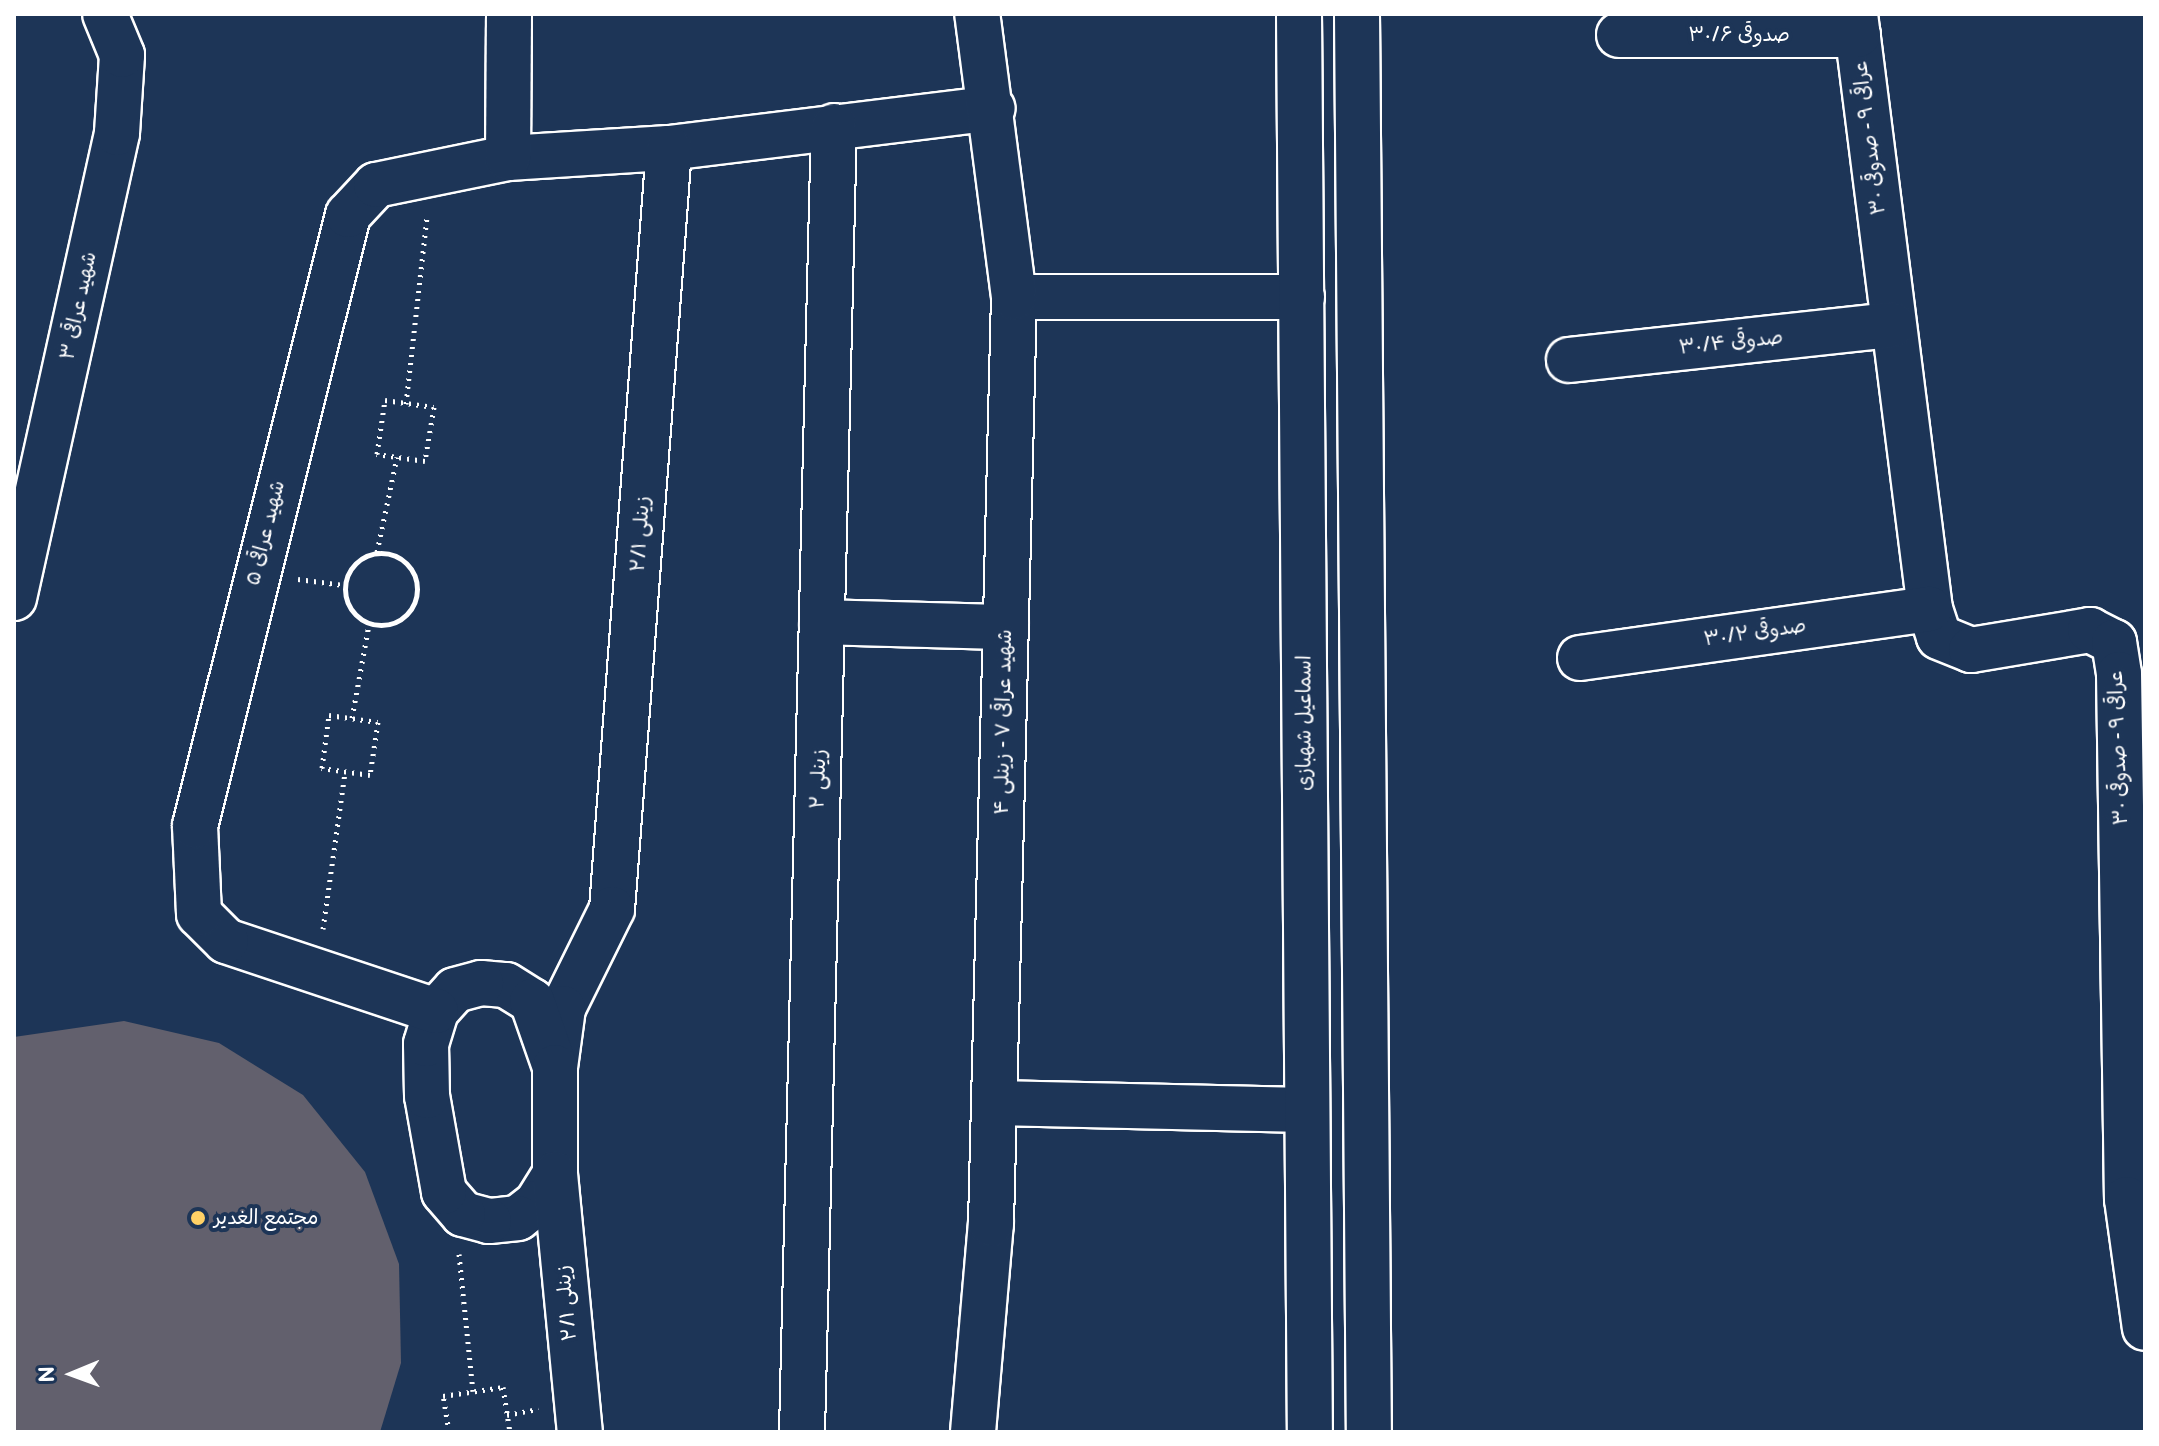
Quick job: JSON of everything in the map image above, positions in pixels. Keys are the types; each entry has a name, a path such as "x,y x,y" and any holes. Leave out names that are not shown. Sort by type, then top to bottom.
{"street":[{"name":"شهید عراقی ۳","path":"14,598 117,133 122,55 105,14"},
{"path":"509,14 508,158 669,148 993,108"},
{"name":"شهید عراقی ۷ - زینلی ۴","path":"973,1432 995,1103 1014,297 993,108 977,14"},
{"name":"اسماعیل شهبازی","path":"1299,14 1310,1432"},
{"path":"1357,14 1369,1432"},
{"name":"صدوقی ۳۰/۶","path":"1619,35 1856,24"},
{"name":"عراقی ۹ - صدوقی ۳۰","path":"1856,24 1930,609 1939,637 1962,648 2090,630 2114,642 2119,674 2136,1197 2145,1328"},
{"name":"زینلی ۲","path":"802,1432 834,126"},
{"name":"زینلی ۲/۱","path":"580,1432 555,1174 555,1067 563,1008 612,909 669,148"},
{"name":"شهید عراقی ۵","path":"436,1011 226,941 209,927 194,894 195,826 334,251 348,215 376,185 432,169 508,158"},
{"path":"1014,297 1302,297"},
{"name":"صدوقی ۳۰/۴","path":"1569,360 1893,325"},
{"name":"صدوقی ۳۰/۲","path":"1580,658 1930,609"},
{"path":"822,622 1006,627"},
{"path":"555,1067 532,1001 506,985 455,990 436,1011 426,1044 431,1136 444,1192 463,1214 489,1221 518,1218 537,1203 555,1174"},
{"path":"995,1103 1306,1110"}],"path":[{"path":"406,404 432,169"},
{"path":"385,400 434,407 425,461 397,457 377,454 385,400"},
{"path":"377,552 397,457"},
{"path":"377,552 402,559 417,580 414,606 394,624 369,624 349,609 344,585 355,563 377,552"},
{"path":"352,718 369,624"},
{"path":"329,715 352,718 378,722 370,775 322,768 329,715"},
{"path":"317,971 345,772"},
{"path":"463,1214 457,1271 473,1391"},
{"path":"449,1432 443,1396 503,1387 510,1432"}],"building":[{"name":"مجتمع الغدیر","path":"124,1021 219,1043 303,1095 365,1172 399,1264 401,1363 380,1432 14,1432 14,1037"}],"place":[{"name":"مجتمع الغدیر","path":"198,1218"}]}
